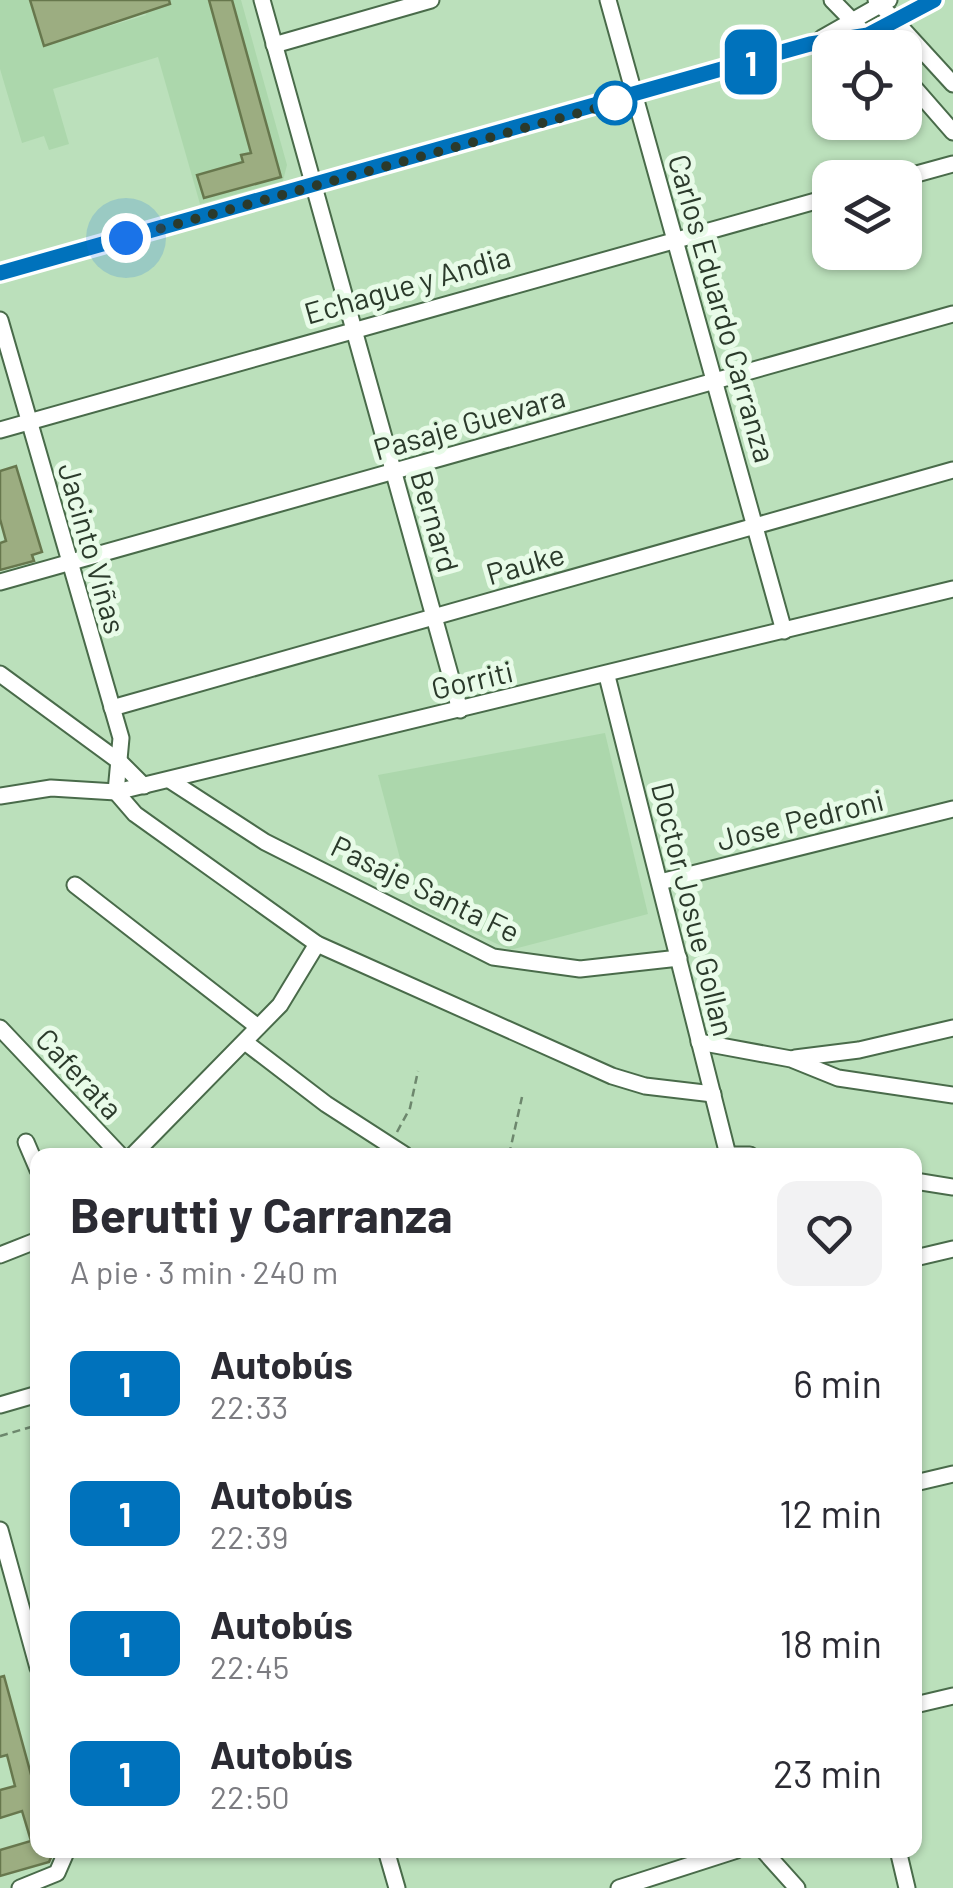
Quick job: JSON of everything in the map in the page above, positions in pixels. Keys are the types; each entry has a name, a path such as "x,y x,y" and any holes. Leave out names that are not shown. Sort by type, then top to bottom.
{"street":[{"name":"Bernard","path":"262,0 460,710"},
{"path":"274,44 431,0"},
{"name":"Carlos Eduardo Carranza","path":"608,0 784,631"},
{"path":"832,0 861,30"},
{"path":"887,30 934,0"},
{"path":"0,273 810,44 882,2 896,23 953,84"},
{"path":"922,96 953,132"},
{"path":"922,173 953,164"},
{"name":"Echague y Andia","path":"0,430 812,201"},
{"name":"Pasaje Guevara","path":"0,582 953,314"},
{"name":"Jacinto Viñas","path":"0,320 67,562 122,738 116,792"},
{"name":"Pauke","path":"112,708 953,470"},
{"name":"Gorriti","path":"0,796 50,788 116,792 144,786 953,589"},
{"path":"0,674 120,762 144,786"},
{"name":"Doctor Josue Gollan","path":"607,676 726,1148"},
{"name":"Pasaje Santa Fe","path":"171,780 265,842 493,957 580,970 679,958"},
{"path":"116,792 144,824 317,944 612,1076 645,1086 712,1094"},
{"name":"Jose Pedroni","path":"660,882 953,809"},
{"path":"75,885 258,1027"},
{"path":"140,1148 280,1005 317,944"},
{"name":"Caferata","path":"0,1028 113,1148"},
{"path":"792,1059 859,1050 953,1028"},
{"path":"245,1042 390,1147"},
{"path":"699,1042 792,1059 838,1078 953,1095"},
{"path":"26,1142 30,1151"},
{"path":"922,1182 953,1187"},
{"path":"0,1254 30,1243"},
{"path":"922,1256 953,1248"},
{"path":"0,1406 30,1397"},
{"path":"922,1481 953,1474"},
{"path":"0,1530 30,1639"},
{"path":"922,1703 953,1696"},
{"path":"20,1888 56,1872 62,1858"},
{"path":"388,1858 397,1888"},
{"path":"620,1888 712,1858"},
{"path":"770,1858 798,1888"},
{"path":"900,1858 907,1888"}],"path":[{"path":"390,1147 410,1108 418,1071"},
{"path":"511,1148 522,1097"},
{"path":"0,1436 30,1427"}],"shaded area":[{"path":"0,0 30,0 44,46 146,15 142,0 241,0 287,165 283,181 200,204 158,57 53,89 69,144 49,150 44,136 22,143 0,69"},
{"path":"605,733 648,914 510,950 412,904 378,775"}],"building":[{"path":"30,0 169,0 170,4 44,46"},
{"path":"209,0 232,0 281,177 204,198 197,175 243,162 241,155 251,153"},
{"path":"16,466 42,552 32,555 34,561 0,570 0,543 6,541 0,519 0,471"},
{"path":"4,1676 30,1771 30,1838 22,1811 0,1818 0,1790 15,1786 7,1755 0,1757 0,1677"},
{"path":"30,1841 30,1858 51,1858 49,1862 0,1876 0,1850"}],"bus line":[{"name":"1","path":"0,273 614,103 810,44 868,35 934,0"}],"route":[{"path":"126,238 615,103"}]}
